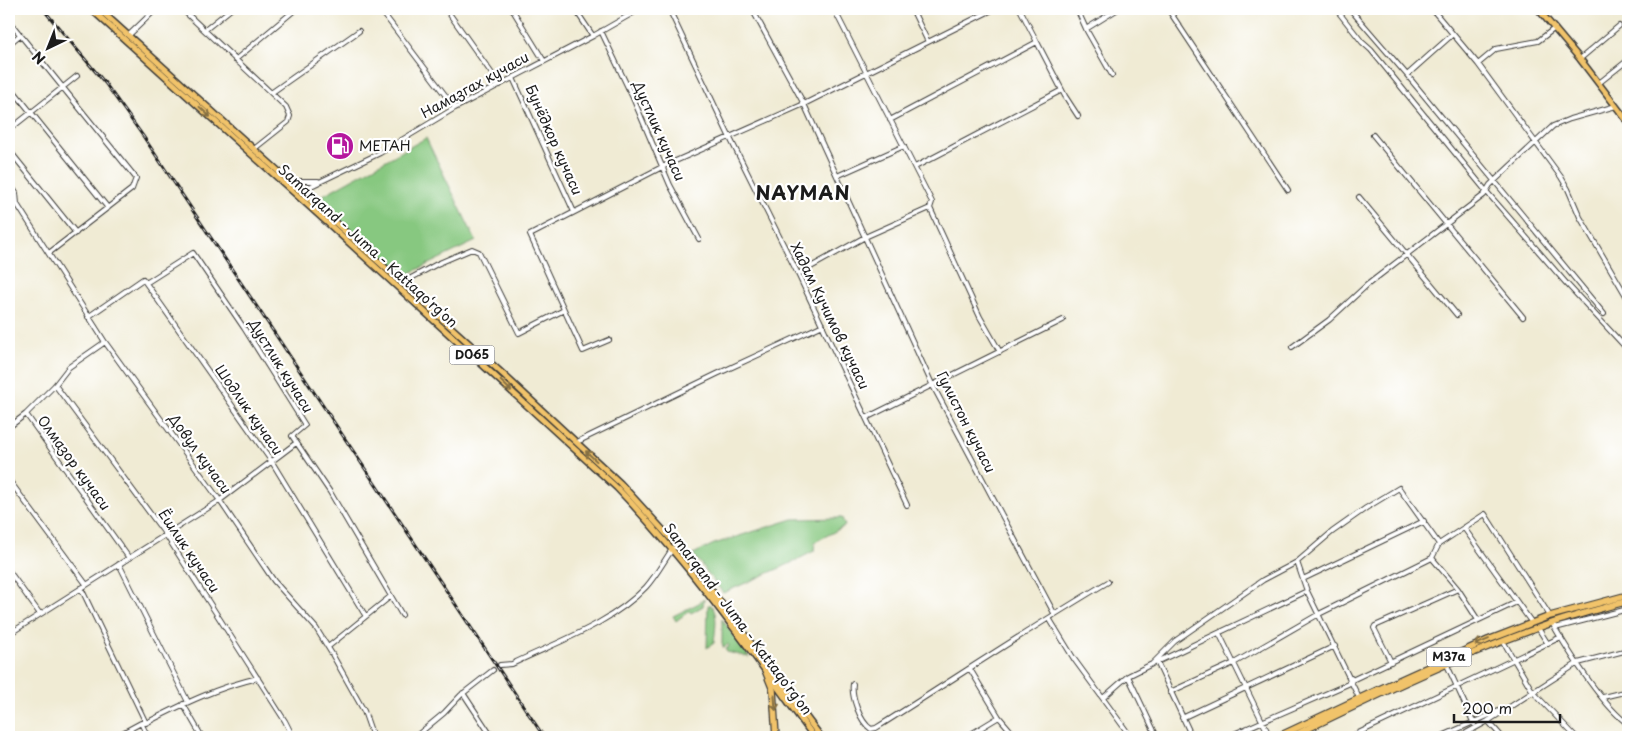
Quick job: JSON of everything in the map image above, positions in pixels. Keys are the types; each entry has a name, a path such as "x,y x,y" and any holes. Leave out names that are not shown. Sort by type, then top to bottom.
{"highway":[{"name":"M37a","path":"1291,737 1350,708 1507,637 1532,623 1550,616 1628,595"},
{"name":"M37a","path":"1277,737 1359,698 1507,637 1538,628 1554,626 1628,601"},
{"path":"765,670 773,690 776,737"}],"main road":[{"name":"Samarqand - Juma - Kattaqo‘rg‘on","path":"91,9 138,47 254,150 505,376 620,483 671,537 821,737"},
{"name":"Samarqand - Juma - Kattaqo‘rg‘on","path":"100,9 129,35 138,47 616,488 673,548 814,737"},
{"path":"1538,9 1580,58 1628,122"},
{"path":"423,311 427,306"},
{"path":"528,407 532,402"}],"street":[{"path":"129,35 156,9"},
{"path":"182,9 286,107 290,116 288,122 254,150"},
{"path":"205,30 231,9"},
{"path":"235,60 296,9"},
{"path":"380,9 455,108"},
{"path":"446,9 500,85"},
{"path":"512,9 544,60"},
{"path":"575,9 593,36"},
{"name":"Намазгах кучаси","path":"321,180 380,153 455,108 593,36 640,9"},
{"name":"Хадам Кучимов кучаси","path":"669,9 730,138 823,325 908,505"},
{"name":"Гулистон кучаси","path":"752,9 804,104 932,384 1054,613"},
{"path":"834,9 932,202 930,208 980,317 1000,352"},
{"path":"912,9 928,42"},
{"path":"610,340 583,351 530,234 662,167 804,104 994,9"},
{"path":"1020,9 1062,90 1078,116"},
{"path":"1077,9 1112,75"},
{"path":"1086,29 1118,9"},
{"path":"1168,9 1288,190"},
{"path":"1336,9 1362,42 1372,50 1486,191 1566,283 1628,350"},
{"path":"1350,9 1495,180 1604,314"},
{"path":"1432,9 1478,64 1568,189 1580,217 1628,299"},
{"path":"9,21 136,178 132,190 49,253"},
{"path":"1580,58 1619,26"},
{"path":"1478,64 1496,49 1538,41 1555,28"},
{"path":"270,93 359,31"},
{"name":"Дустлик кучаси","path":"601,31 633,98 670,185 699,239"},
{"path":"1407,75 1453,34"},
{"path":"9,44 20,35"},
{"path":"890,120 1037,42"},
{"path":"1599,83 1628,60"},
{"path":"9,130 77,76"},
{"name":"Бунёдкор кучаси","path":"513,78 574,212"},
{"path":"9,85 108,208"},
{"path":"915,167 1062,90"},
{"path":"1292,347 1329,320 1368,285 1484,195 1495,180 1546,132 1561,122 1616,106"},
{"path":"1373,135 1524,317"},
{"path":"837,176 904,146"},
{"path":"9,150 76,233"},
{"path":"288,181 321,180"},
{"path":"308,199 309,187 321,180"},
{"name":"Довул кучаси","path":"9,183 16,193 17,204 105,342 274,581 316,628 364,711 373,737"},
{"path":"1359,197 1457,315"},
{"path":"798,274 865,237 930,208"},
{"path":"402,283 437,264 476,249 519,333 564,310"},
{"name":"Дустлик кучаси","path":"146,283 193,252 244,328 305,425 292,436 296,444"},
{"path":"88,317 143,279 146,283"},
{"name":"Шодлик кучаси","path":"146,283 272,462 365,616"},
{"path":"866,418 1063,320"},
{"path":"577,442 823,325"},
{"name":"Олмазор кучаси","path":"105,342 69,368 26,414 129,558"},
{"name":"Ёшлик кучаси","path":"55,385 166,536 258,678 293,737"},
{"path":"9,427 26,414"},
{"path":"9,634 219,501 296,444 330,492 402,615"},
{"path":"9,480 86,584"},
{"path":"1154,663 1174,641 1263,580 1297,562 1332,532 1399,488 1439,544"},
{"path":"1170,692 1234,663 1319,614 1432,558 1439,544 1485,514 1550,616"},
{"path":"1303,579 1424,522"},
{"path":"1464,528 1532,623"},
{"path":"500,665 512,664 588,628 616,612 646,586 673,548"},
{"path":"1432,558 1458,589 1478,620"},
{"path":"1297,562 1307,591 1359,698"},
{"path":"119,564 202,737"},
{"path":"9,571 40,614"},
{"path":"853,684 852,691 855,704 868,728 870,730 876,728 1054,613 1108,582"},
{"path":"81,588 146,722"},
{"path":"1391,662 1374,628 1375,626 1458,589"},
{"path":"1103,698 1128,676 1307,591"},
{"path":"328,647 391,596"},
{"path":"1227,737 1348,684 1351,679 1517,602"},
{"path":"1628,609 1554,626 1603,697 1622,720 1628,724"},
{"path":"1049,618 1074,659 1131,737"},
{"path":"1538,628 1548,644"},
{"path":"1219,633 1270,737"},
{"path":"1507,637 1515,660 1533,692 1576,737"},
{"path":"1350,737 1561,637"},
{"path":"1182,718 1335,646"},
{"path":"1459,737 1488,721 1578,663 1628,650"},
{"path":"1154,663 1192,737"},
{"path":"1447,665 1476,728"},
{"path":"970,669 999,717 1016,737"},
{"path":"415,737 444,713 462,693 493,670"},
{"path":"1128,676 1157,737"},
{"path":"115,737 140,723 146,722 209,692 258,678"},
{"path":"1603,697 1628,691"},
{"path":"462,693 492,737"},
{"path":"1440,737 1510,706"},
{"path":"966,737 999,717"},
{"path":"1488,721 1502,737"},
{"path":"140,723 148,737"}],"green space":[{"path":"426,138 476,241 402,277 316,199"},
{"path":"842,518 845,526 815,542 814,551 723,593 693,554 714,544 793,519"},
{"path":"704,599 703,606 691,613 689,611 676,621 673,616"},
{"path":"708,605 711,605 715,613 716,623 714,643 707,648"},
{"path":"722,619 749,657 727,652 725,649 729,647 728,644 724,648 722,644"}],"railway":[{"path":"43,9 105,83 143,136 544,737"}],"place":[{"name":"МЕТАН","path":"340,146"}],"district":[{"name":"NAYMAN","path":"803,193"}]}
